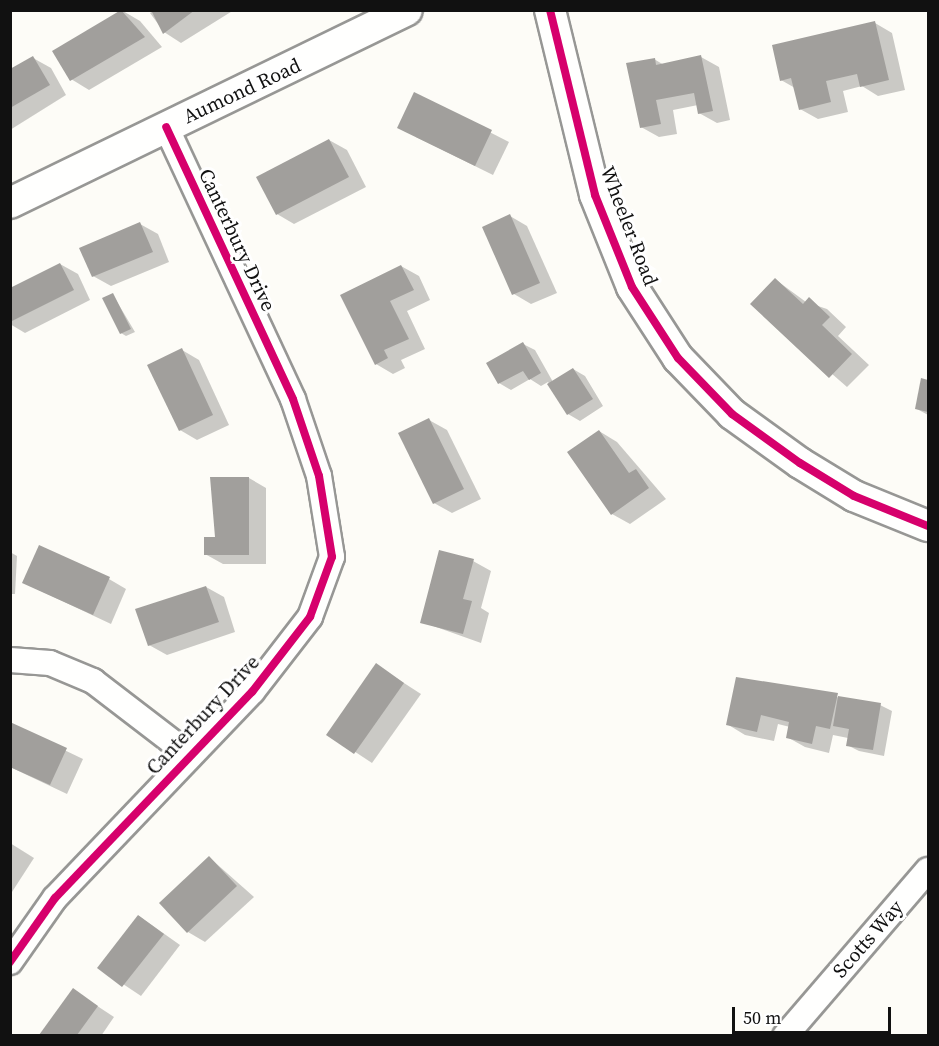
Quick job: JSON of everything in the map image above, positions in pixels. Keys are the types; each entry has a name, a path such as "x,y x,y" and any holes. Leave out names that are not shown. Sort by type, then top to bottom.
{"street":[{"name":"Aumond Road","path":"10,203 407,10"},
{"name":"Wheeler Road","path":"550,10 595,195 632,287 678,358 732,414 800,463 854,496 928,526"},
{"name":"Canterbury Drive","path":"10,962 55,898 188,754 252,692 310,617 332,557 319,476 293,399 166,127"},
{"path":"10,660 50,663 93,681 188,754"},
{"name":"Scotts Way","path":"785,1035 928,870"}],"building":[{"path":"121,10 145,37 70,81 52,51"},
{"path":"151,10 195,10 163,34"},
{"path":"875,21 889,80 860,87 857,74 826,81 831,102 799,110 791,78 780,81 772,45"},
{"path":"701,55 713,111 698,114 694,93 656,100 661,124 640,128 626,63 655,58 656,65"},
{"path":"33,56 50,85 10,108 10,69"},
{"path":"414,92 492,130 475,166 397,128"},
{"path":"329,139 349,177 276,215 256,177"},
{"path":"510,214 540,283 512,295 482,227"},
{"path":"140,222 153,252 92,277 79,248"},
{"path":"60,263 74,290 10,322 10,288"},
{"path":"401,265 414,290 390,301 409,339 384,350 388,358 375,365 340,295"},
{"path":"775,278 803,304 809,297 830,317 822,325 852,354 829,378 750,304"},
{"path":"113,293 131,329 120,334 102,298"},
{"path":"523,342 541,373 529,380 523,371 498,384 486,363"},
{"path":"182,348 213,415 179,431 147,365"},
{"path":"573,368 593,399 567,415 547,384"},
{"path":"921,378 928,380 928,412 915,409"},
{"path":"429,418 464,489 433,504 398,433"},
{"path":"599,430 629,473 636,469 649,488 611,515 567,452"},
{"path":"210,477 249,477 249,555 204,555 204,537 215,537"},
{"path":"39,545 110,577 93,615 22,583"},
{"path":"439,550 474,559 463,599 472,601 463,634 420,623"},
{"path":"206,586 219,622 148,646 135,609"},
{"path":"376,663 404,683 354,754 326,735"},
{"path":"736,677 838,693 830,729 816,726 812,744 786,738 789,722 761,715 757,732 726,725"},
{"path":"838,696 881,703 873,750 846,746 849,729 833,726"},
{"path":"10,722 67,748 50,785 10,767"},
{"path":"209,856 237,886 187,933 159,903"},
{"path":"138,915 164,934 122,987 97,968"},
{"path":"73,988 98,1006 77,1035 39,1035"}],"cycle path":[{"path":"550,10 595,195 632,287 678,358 732,414 800,463 854,496 928,526"},
{"path":"10,962 55,898 252,692 310,617 332,557 319,476 293,399 166,127"}]}
